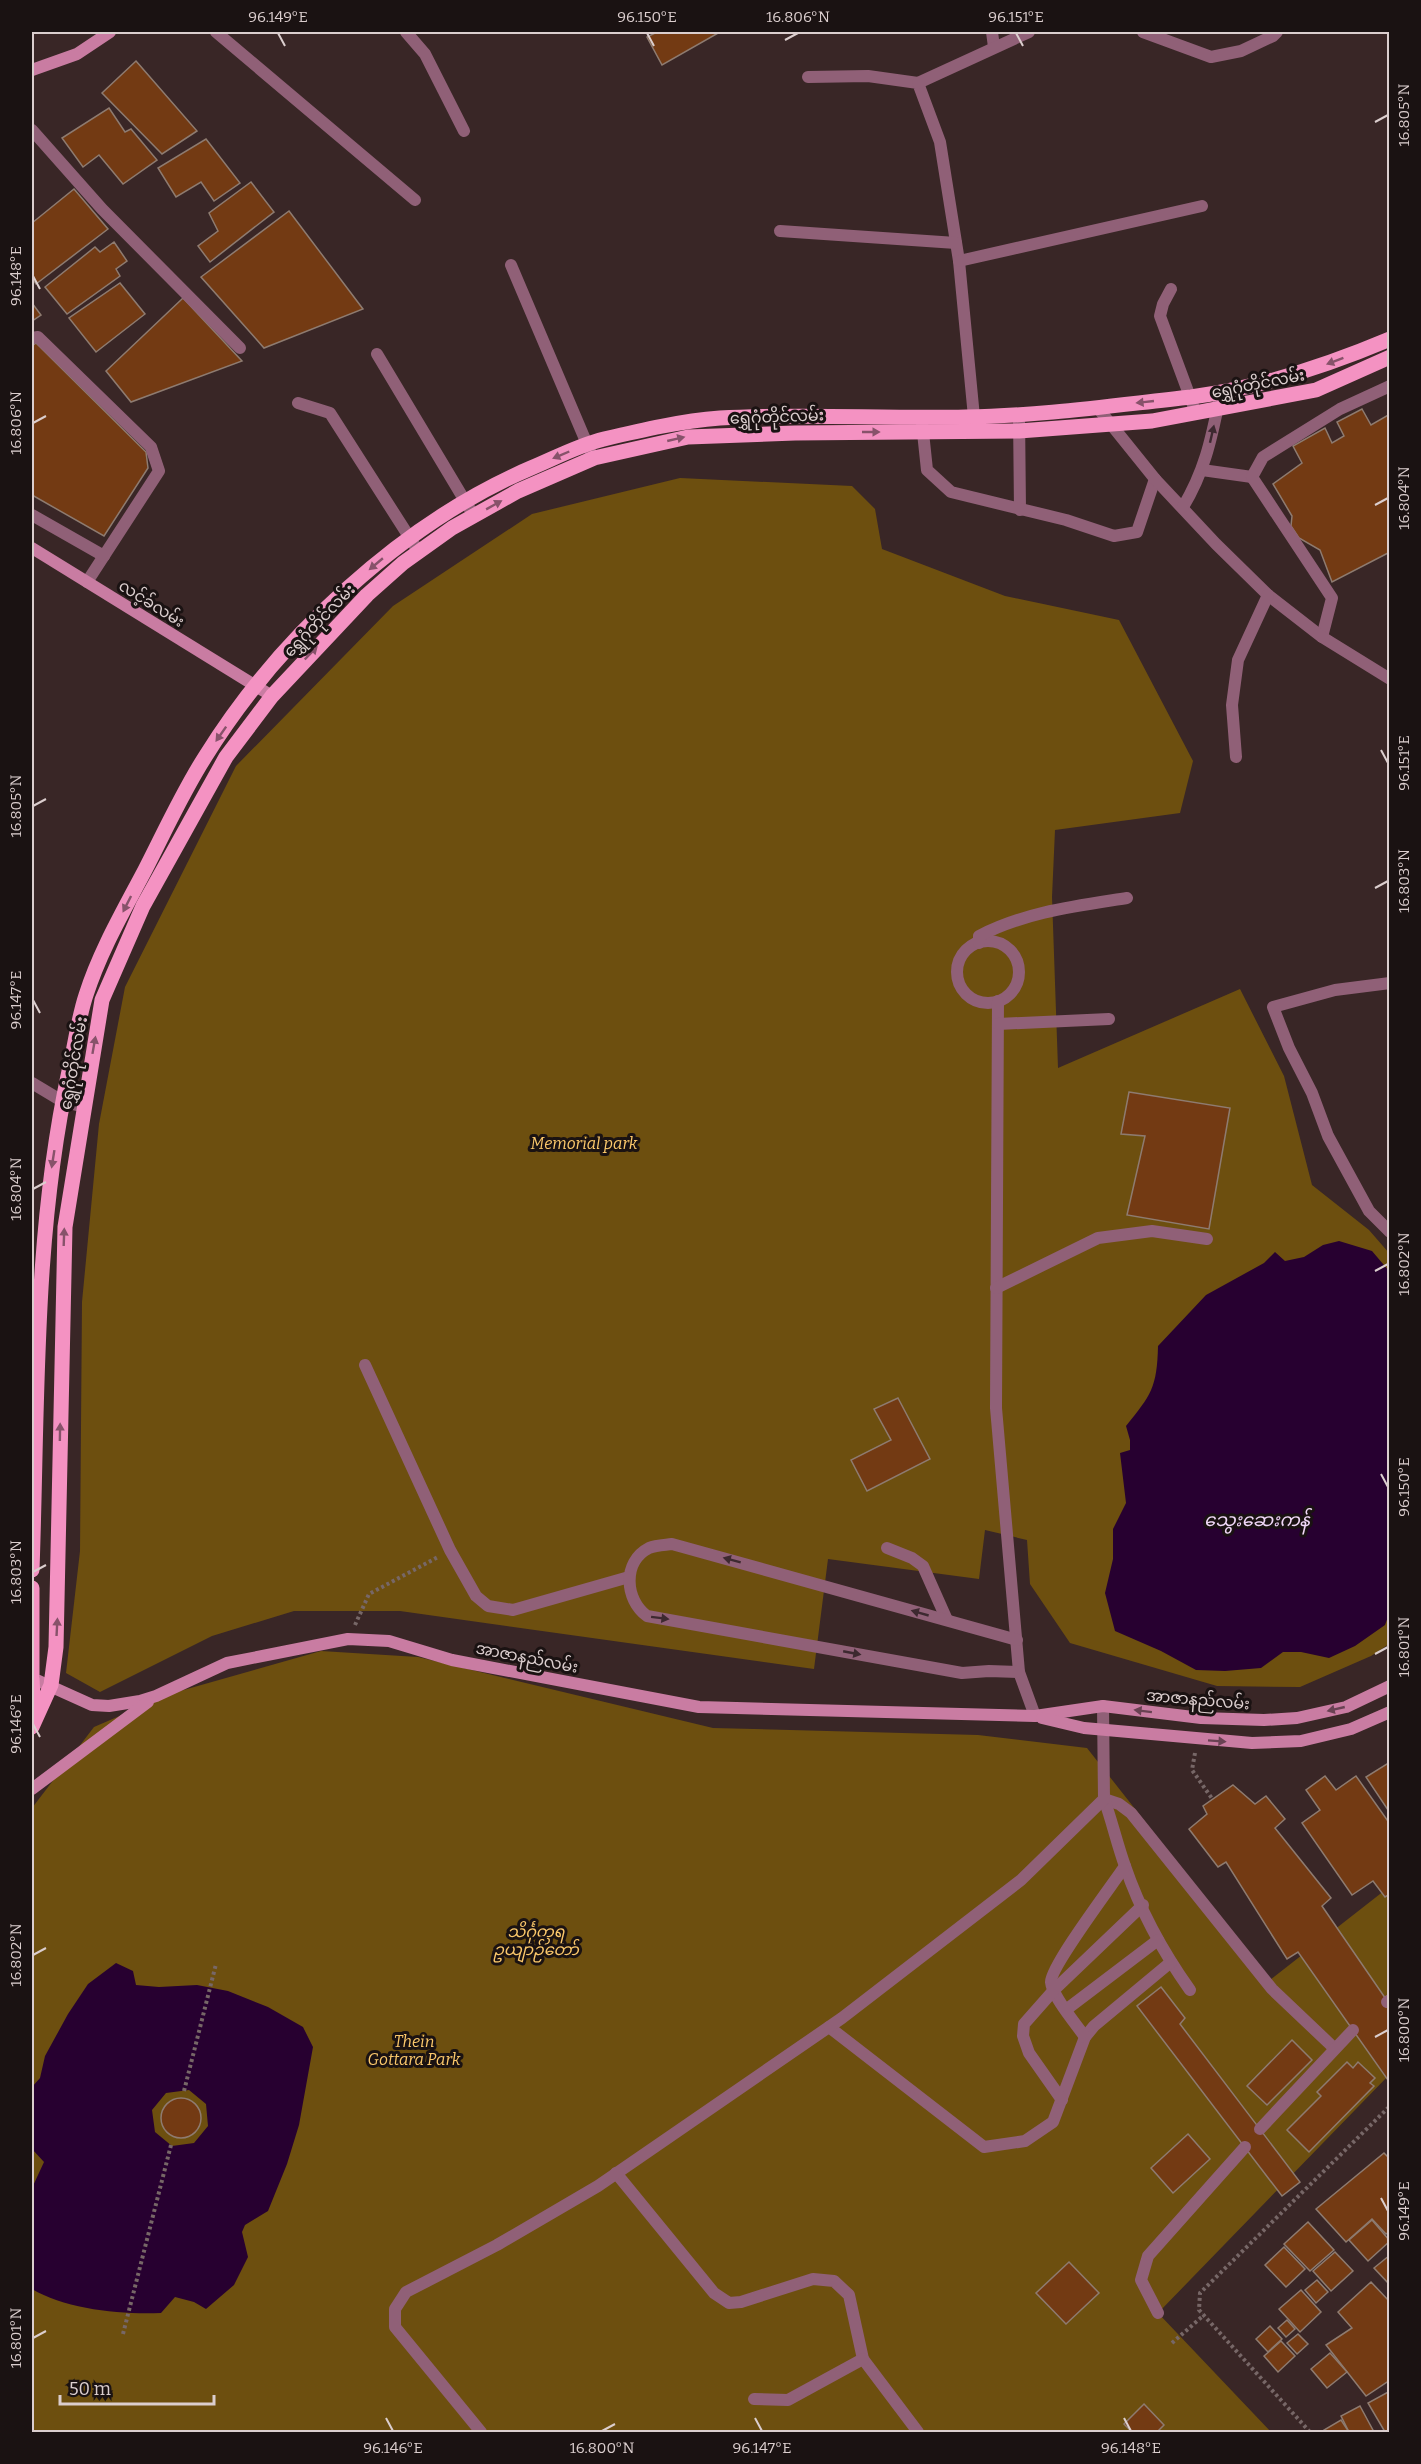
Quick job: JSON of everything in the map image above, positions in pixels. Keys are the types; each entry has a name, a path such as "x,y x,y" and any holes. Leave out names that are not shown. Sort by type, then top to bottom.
{"main road":[{"path":"32,70 77,54 110,32"},
{"name":"ရွှေဂုံတိုင်လမ်း","path":"972,424 1019,414 1220,393 1331,363 1389,339"},
{"name":"ရွှေဂုံတိုင်လမ်း","path":"33,1724 51,1685 56,1647 64,1227 102,1000 143,906 226,757 272,696 367,595 452,528 590,451 596,441 657,427 716,418 859,416 923,425 972,424 1019,430 1152,421 1316,390 1389,357"},
{"name":"ရွှေဂုံတိုင်လမ်း","path":"32,1570 38,1308 45,1212 62,1101 86,995 113,930 204,758 255,686 313,623 361,577 409,537 465,500 516,474 590,451"},
{"name":"လင့်ခ်လမ်း","path":"32,548 272,696"},
{"path":"32,1588 33,1724"},
{"name":"အာဇာနည်လမ်း","path":"32,1677 92,1705 110,1706 156,1696 227,1663 348,1640 389,1641 452,1660 699,1707 1035,1716 1103,1706 1232,1720 1297,1718 1346,1707 1389,1686"},
{"path":"32,1790 156,1696"},
{"name":"အာဇာနည်လမ်း","path":"1035,1716 1104,1730 1241,1743 1301,1741 1351,1729 1389,1712"},
{"path":"1297,1718 1301,1741"}],"street":[{"path":"216,32 415,200"},
{"path":"406,32 425,54 464,131"},
{"path":"992,32 994,47"},
{"path":"808,77 868,76 918,83 1029,32"},
{"path":"1143,32 1211,57 1241,51 1277,32"},
{"path":"918,83 940,142 959,261 972,424"},
{"path":"32,130 102,209 240,348"},
{"path":"959,261 1202,206"},
{"path":"780,231 956,243"},
{"path":"511,265 590,451"},
{"path":"1171,289 1162,304 1160,316 1196,414"},
{"path":"32,338 38,337 151,447 159,471 87,582"},
{"path":"377,354 474,516"},
{"path":"1252,477 1263,457 1340,409 1389,386"},
{"path":"1183,507 1199,481 1220,393"},
{"path":"298,403 330,413 419,552"},
{"path":"1097,407 1155,479 1268,595 1322,637 1389,679"},
{"path":"1019,414 1020,510"},
{"path":"923,425 927,470 951,492 1066,520 1114,536 1137,532 1155,479"},
{"path":"1202,470 1252,477 1332,598 1322,637"},
{"path":"32,515 104,556"},
{"path":"1236,757 1232,705 1238,660 1268,595"},
{"path":"979,943 979,936 1003,923 1049,911 1127,898"},
{"path":"979,943 998,943 1006,947 1018,962 1019,972 1013,990 998,1001 979,1001 970,997 959,981 959,962 970,947 979,943"},
{"path":"1389,983 1335,990 1273,1007 1289,1048 1312,1093 1328,1136 1369,1211 1389,1232"},
{"path":"998,1001 996,1408 1019,1672 1035,1716"},
{"path":"998,1024 1109,1019"},
{"path":"32,1083 62,1101 84,1107"},
{"path":"996,1288 1098,1238 1152,1231 1207,1239"},
{"path":"365,1365 450,1550 476,1596 488,1606 513,1610 534,1606 629,1577"},
{"path":"1017,1640 672,1544 651,1547 639,1555 629,1577 633,1600 638,1610 647,1616 962,1673 1019,1672"},
{"path":"887,1548 912,1558 923,1566 947,1620"},
{"path":"1103,1706 1104,1799 1125,1866 1158,1940 1190,1990"},
{"path":"481,2433 395,2327 395,2309 406,2292 497,2246 616,2173 829,2027 1021,1880 1104,1799"},
{"path":"1104,1799 1119,1804 1131,1813 1272,1989 1334,2048"},
{"path":"1085,2037 1054,1990 1051,1981 1053,1971 1125,1866"},
{"path":"1062,2100 1029,2053 1023,2036 1024,2024 1054,1990 1143,1905"},
{"path":"1067,2009 1158,1940"},
{"path":"829,2027 984,2147 1025,2141 1053,2121 1085,2037 1094,2025 1171,1962"},
{"path":"1260,2129 1353,2030"},
{"path":"1158,2313 1141,2280 1148,2256 1245,2147"},
{"path":"616,2173 714,2293 729,2303 741,2302 813,2279 834,2281 849,2295 863,2359 918,2433"},
{"path":"754,2399 788,2400 863,2359"}],"path":[{"path":"348,1640 369,1594 450,1550"},
{"path":"184,2091 216,1964"},
{"path":"1310,2433 1199,2310 1200,2294 1389,2106"},
{"path":"123,2334 171,2145"},
{"path":"1172,2343 1204,2315"}],"green space":[{"name":"Memorial park","path":"680,478 852,486 875,509 882,549 1005,596 1119,620 1193,761 1180,813 1055,830 1052,897 1058,1068 1240,989 1284,1076 1312,1185 1369,1230 1389,1253 1389,1644 1371,1656 1300,1687 1217,1686 1070,1643 1030,1584 1027,1540 985,1530 979,1579 828,1559 814,1669 400,1611 294,1611 212,1636 100,1692 66,1673 80,1551 82,1302 99,1124 125,987 236,766 393,606 532,514"},
{"name":"Thein Gottara Park","path":"321,1651 418,1657 713,1728 978,1735 1087,1748 1270,1980 1389,1887 1389,2075 1158,2313 1271,2432 32,2432 32,1808 94,1727 173,1693"}],"water":[{"name":"သွေးဆေးကန်","path":"1339,1241 1372,1251 1389,1271 1389,1614 1385,1625 1355,1646 1329,1658 1301,1652 1283,1652 1261,1668 1225,1671 1196,1670 1161,1651 1115,1631 1105,1593 1113,1559 1113,1529 1126,1503 1120,1453 1130,1450 1126,1426 1151,1390 1156,1372 1158,1346 1206,1295 1264,1263 1275,1252 1285,1261 1304,1257 1323,1245"},
{"path":"116,1963 133,1971 136,1985 159,1987 197,1985 228,1991 268,2007 303,2027 313,2047 299,2125 287,2164 268,2211 245,2225 242,2232 248,2257 234,2285 206,2309 194,2302 175,2297 161,2313 112,2312 77,2306 45,2296 32,2289 32,2188 44,2162 32,2149 32,2087 40,2078 45,2056 88,1984","holes":["189,2090 206,2104 208,2126 194,2143 172,2146 155,2132 152,2110 166,2093"]}],"building":[{"path":"657,32 720,32 662,65 647,37"},
{"path":"136,61 197,131 162,154 102,93"},
{"path":"109,108 125,132 131,129 157,160 123,184 99,155 83,167 62,138"},
{"path":"206,139 240,183 214,201 201,182 176,197 158,168"},
{"path":"251,182 274,212 210,262 198,246 218,231 209,213"},
{"path":"74,189 108,229 36,284 32,278 32,223"},
{"path":"289,211 363,309 264,348 201,277"},
{"path":"114,242 127,261 116,269 120,276 67,314 45,287 95,247 100,252"},
{"path":"120,283 145,314 96,352 69,318"},
{"path":"183,298 242,361 131,402 106,371"},
{"path":"32,303 41,315 32,321"},
{"path":"36,343 146,452 148,468 104,536 32,495 32,346"},
{"path":"1362,409 1371,425 1390,414 1390,552 1332,582 1320,550 1299,538 1291,526 1292,516 1273,484 1302,463 1293,446 1325,428 1332,443 1344,436 1337,422"},
{"path":"1129,1092 1230,1108 1209,1229 1127,1215 1145,1136 1121,1134"},
{"path":"898,1398 930,1459 867,1491 851,1460 891,1440 874,1409"},
{"path":"1390,1762 1390,1813 1366,1777"},
{"path":"1325,1776 1336,1790 1356,1776 1390,1824 1390,1894 1385,1897 1373,1881 1352,1895 1302,1823 1320,1810 1306,1790"},
{"path":"1233,1785 1255,1804 1266,1796 1285,1819 1275,1828 1331,1898 1322,1906 1390,2005 1390,2083 1298,1952 1287,1959 1226,1862 1218,1867 1189,1829 1207,1814 1203,1806"},
{"path":"1161,1987 1185,2018 1180,2024 1300,2182 1282,2196 1137,2006"},
{"path":"1292,2040 1312,2060 1267,2105 1247,2086"},
{"path":"1347,2062 1353,2068 1358,2062 1375,2078 1370,2083 1374,2086 1309,2152 1287,2130 1321,2096 1317,2092"},
{"path":"181,2098 189,2099 195,2104 200,2110 200,2126 195,2132 189,2137 181,2138 173,2137 167,2132 162,2126 161,2118 162,2110 167,2104 173,2099"},
{"path":"1188,2134 1210,2159 1173,2193 1151,2168"},
{"path":"1384,2153 1390,2159 1390,2231 1386,2234 1372,2219 1346,2242 1316,2209"},
{"path":"1372,2220 1390,2241 1368,2261 1349,2240"},
{"path":"1308,2222 1334,2250 1310,2271 1284,2244"},
{"path":"1284,2247 1305,2269 1286,2287 1265,2265"},
{"path":"1335,2252 1353,2271 1331,2291 1313,2271"},
{"path":"1390,2255 1390,2285 1374,2268"},
{"path":"1069,2262 1099,2293 1066,2324 1036,2293"},
{"path":"1317,2280 1328,2292 1316,2303 1305,2290"},
{"path":"1371,2282 1390,2302 1390,2380 1366,2396 1326,2345 1352,2328 1338,2312"},
{"path":"1301,2290 1321,2312 1300,2332 1279,2309"},
{"path":"1287,2320 1295,2329 1286,2337 1278,2328"},
{"path":"1270,2326 1282,2339 1268,2352 1256,2339"},
{"path":"1298,2334 1308,2344 1297,2354 1287,2343"},
{"path":"1281,2341 1295,2356 1278,2372 1264,2356"},
{"path":"1330,2353 1347,2372 1327,2388 1311,2369"},
{"path":"1390,2391 1390,2432 1385,2432 1368,2403"},
{"path":"1144,2404 1164,2425 1157,2432 1132,2432 1124,2424"},
{"path":"1360,2406 1374,2432 1349,2432 1341,2416"},
{"path":"1341,2420 1349,2432 1325,2432 1324,2430"}],"park label":[{"name":"သိင်္ဂုတ္တရ ဥယျာဉ်တော်","path":"536,1940"}]}
